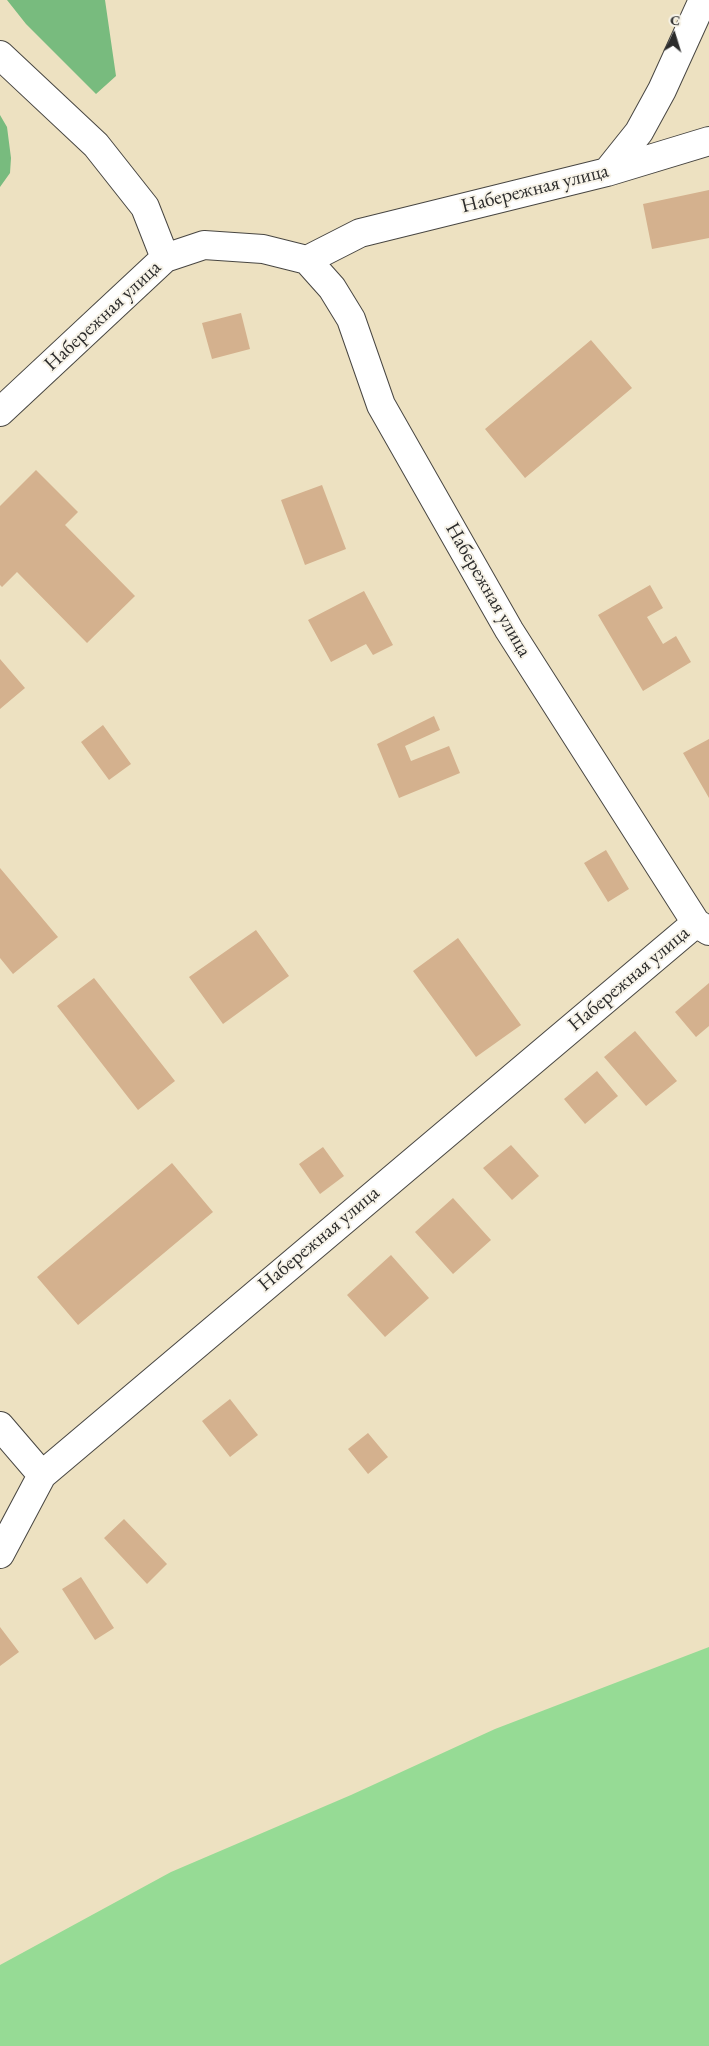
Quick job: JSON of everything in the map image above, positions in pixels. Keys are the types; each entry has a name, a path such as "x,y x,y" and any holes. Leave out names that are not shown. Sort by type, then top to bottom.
{"street":[{"path":"607,172 639,132 662,90 702,0"},
{"path":"0,55 96,145 145,207 165,258"},
{"name":"Набережная улица","path":"307,260 360,233 607,172 709,141"},
{"name":"Набережная улица","path":"0,412 165,258 204,245 264,248 307,260 332,288 351,319 381,404 509,630 702,927 42,1475 0,1554"},
{"path":"0,1426 42,1475"}],"green space":[{"path":"7,0 105,0 116,76 96,94 26,24"},
{"path":"0,115 7,127 11,158 10,173 0,187"},
{"path":"709,1647 709,2046 0,2046 0,1965 171,1872 351,1795 495,1729"}],"building":[{"path":"709,190 709,238 652,249 643,204"},
{"path":"241,313 250,349 212,359 202,323"},
{"path":"591,340 632,388 525,478 485,429"},
{"path":"36,470 78,512 65,525 135,596 87,643 17,572 2,587 0,585 0,506"},
{"path":"322,485 346,549 305,565 281,500"},
{"path":"650,585 663,608 647,617 663,644 676,636 691,662 643,691 598,615"},
{"path":"364,591 393,645 373,655 366,644 331,662 308,620"},
{"path":"0,659 25,688 0,709"},
{"path":"434,716 440,730 405,746 411,761 449,746 460,773 399,798 377,744"},
{"path":"103,725 131,764 109,780 81,742"},
{"path":"709,739 709,798 683,753"},
{"path":"606,850 629,889 608,902 584,863"},
{"path":"0,868 58,937 13,974 0,958"},
{"path":"256,930 289,976 223,1024 189,977"},
{"path":"458,938 521,1025 476,1057 413,971"},
{"path":"94,978 175,1081 138,1110 57,1006"},
{"path":"709,983 709,1026 696,1037 675,1012"},
{"path":"635,1031 677,1081 646,1106 604,1057"},
{"path":"597,1071 618,1096 585,1124 564,1099"},
{"path":"511,1145 539,1176 512,1200 483,1168"},
{"path":"323,1147 344,1176 320,1194 299,1164"},
{"path":"172,1163 213,1212 78,1325 37,1277"},
{"path":"453,1198 491,1240 453,1274 415,1232"},
{"path":"391,1255 429,1298 385,1337 347,1295"},
{"path":"230,1399 258,1435 230,1457 202,1421"},
{"path":"368,1433 388,1457 368,1474 348,1449"},
{"path":"124,1519 167,1564 147,1584 104,1538"},
{"path":"81,1577 114,1628 95,1640 62,1589"},
{"path":"0,1627 19,1652 0,1666"}]}
